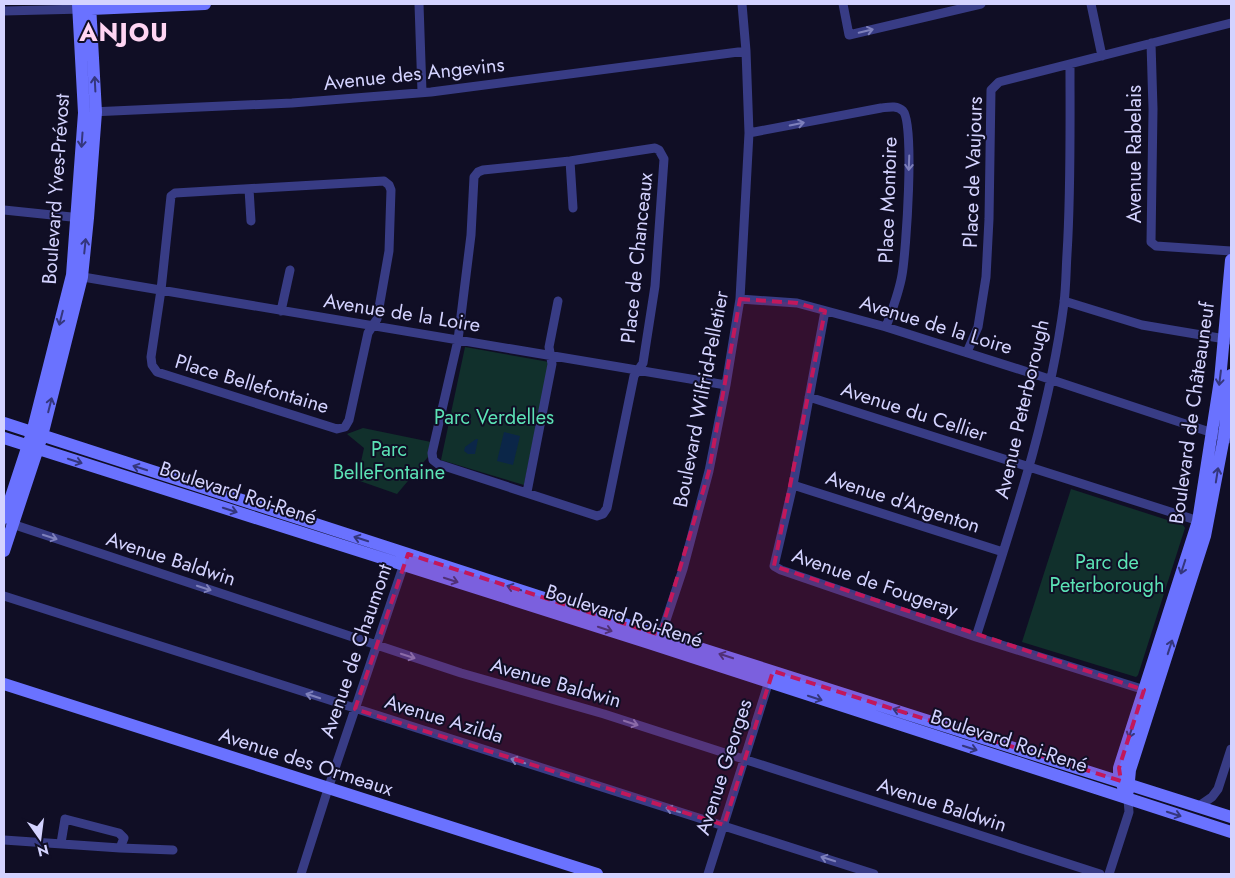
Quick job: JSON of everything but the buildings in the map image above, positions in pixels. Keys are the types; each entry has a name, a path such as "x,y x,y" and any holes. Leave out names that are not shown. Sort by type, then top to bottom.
{"street":[{"path":"4,11 205,4"},
{"path":"419,4 422,92"},
{"name":"Boulevard Wilfrid-Pelletier","path":"659,641 683,569 709,470 726,385 740,299 749,133 742,4"},
{"path":"843,4 849,35 981,4"},
{"path":"1090,4 1102,56"},
{"name":"Boulevard Yves-Prévost","path":"4,552 6,521 37,435 77,276 90,112 84,7"},
{"name":"Place de Vaujours","path":"967,352 978,327 986,277 991,90 999,82 1231,23"},
{"name":"Avenue Rabelais","path":"1151,43 1153,109 1151,242 1156,246 1231,251"},
{"name":"Avenue des Angevins","path":"90,112 292,103 422,92 746,51"},
{"name":"Avenue Peterborough","path":"976,637 1030,468 1051,380 1064,301 1070,207 1070,64"},
{"name":"Place Montoire","path":"749,133 882,108 896,107 904,112 908,124 909,145 907,219 902,276 886,327"},
{"name":"Place de Chanceaux","path":"527,492 438,464 433,460 432,450 458,340 471,235 474,177 478,172 655,148 659,150 664,159 655,286 643,363 638,370"},
{"path":"570,161 573,208"},
{"path":"161,290 171,196 175,193 384,181 389,185 390,190 389,251 377,319 372,326"},
{"path":"249,190 251,221"},
{"path":"4,210 82,218"},
{"name":"Boulevard de Châteauneuf","path":"1222,437 1231,260"},
{"path":"281,311 290,270"},
{"name":"Avenue de la Loire","path":"77,276 726,385"},
{"name":"Place Bellefontaine","path":"161,290 151,358 152,365 157,372 337,429 345,427 349,420 368,334 372,326"},
{"name":"Avenue de la Loire","path":"740,299 797,303 886,327 1222,437"},
{"path":"558,301 549,347 552,364 527,492 597,516 603,514 607,508 634,376 638,370"},
{"path":"1064,301 1142,326 1228,340"},
{"name":"Avenue de Fougeray","path":"825,311 793,484 774,566 976,637 1150,692"},
{"name":"Boulevard de Châteauneuf","path":"1109,874 1129,812 1124,782 1130,770 1150,692 1203,522 1222,437 1231,375"},
{"name":"Avenue du Cellier","path":"809,396 1203,522"},
{"name":"Boulevard Roi-René","path":"4,423 406,560"},
{"name":"Boulevard Roi-René","path":"4,438 406,560 659,641 1231,832"},
{"name":"Avenue d'Argenton","path":"793,484 1003,552"},
{"name":"Avenue Baldwin","path":"6,521 377,646 461,673 604,714 1100,874"},
{"name":"Avenue de Chaumont","path":"301,874 328,788 406,560"},
{"name":"Avenue Azilda","path":"4,596 874,874"},
{"name":"Boulevard Roi-René","path":"771,677 1124,782 1231,817"},
{"name":"Avenue Georges","path":"708,874 771,677"},
{"name":"Avenue des Ormeaux","path":"4,684 597,874"},
{"path":"1198,806 1212,797 1218,789 1231,749"},
{"path":"61,843 65,819 119,833 124,838 120,848"},
{"path":"4,840 173,850"}],"highlighted area":[{"path":"740,299 797,303 825,311 774,566 1144,690 1119,768 1121,781 773,671 724,825 355,709 408,554 660,635 709,471"}],"green space":[{"name":"Parc Verdelles","path":"465,347 549,362 524,485 441,460"},
{"name":"Parc BelleFontaine","path":"363,428 431,442 428,457 397,494 357,480 364,448 347,434"},
{"name":"Parc de Peterborough","path":"1071,489 1183,525 1185,528 1136,677 1022,642"}],"water":[{"path":"504,432 520,436 513,465 497,461"},
{"path":"478,439 475,454 468,454 464,451 465,447"}],"district":[{"name":"ANJOU","path":"124,32"}]}
